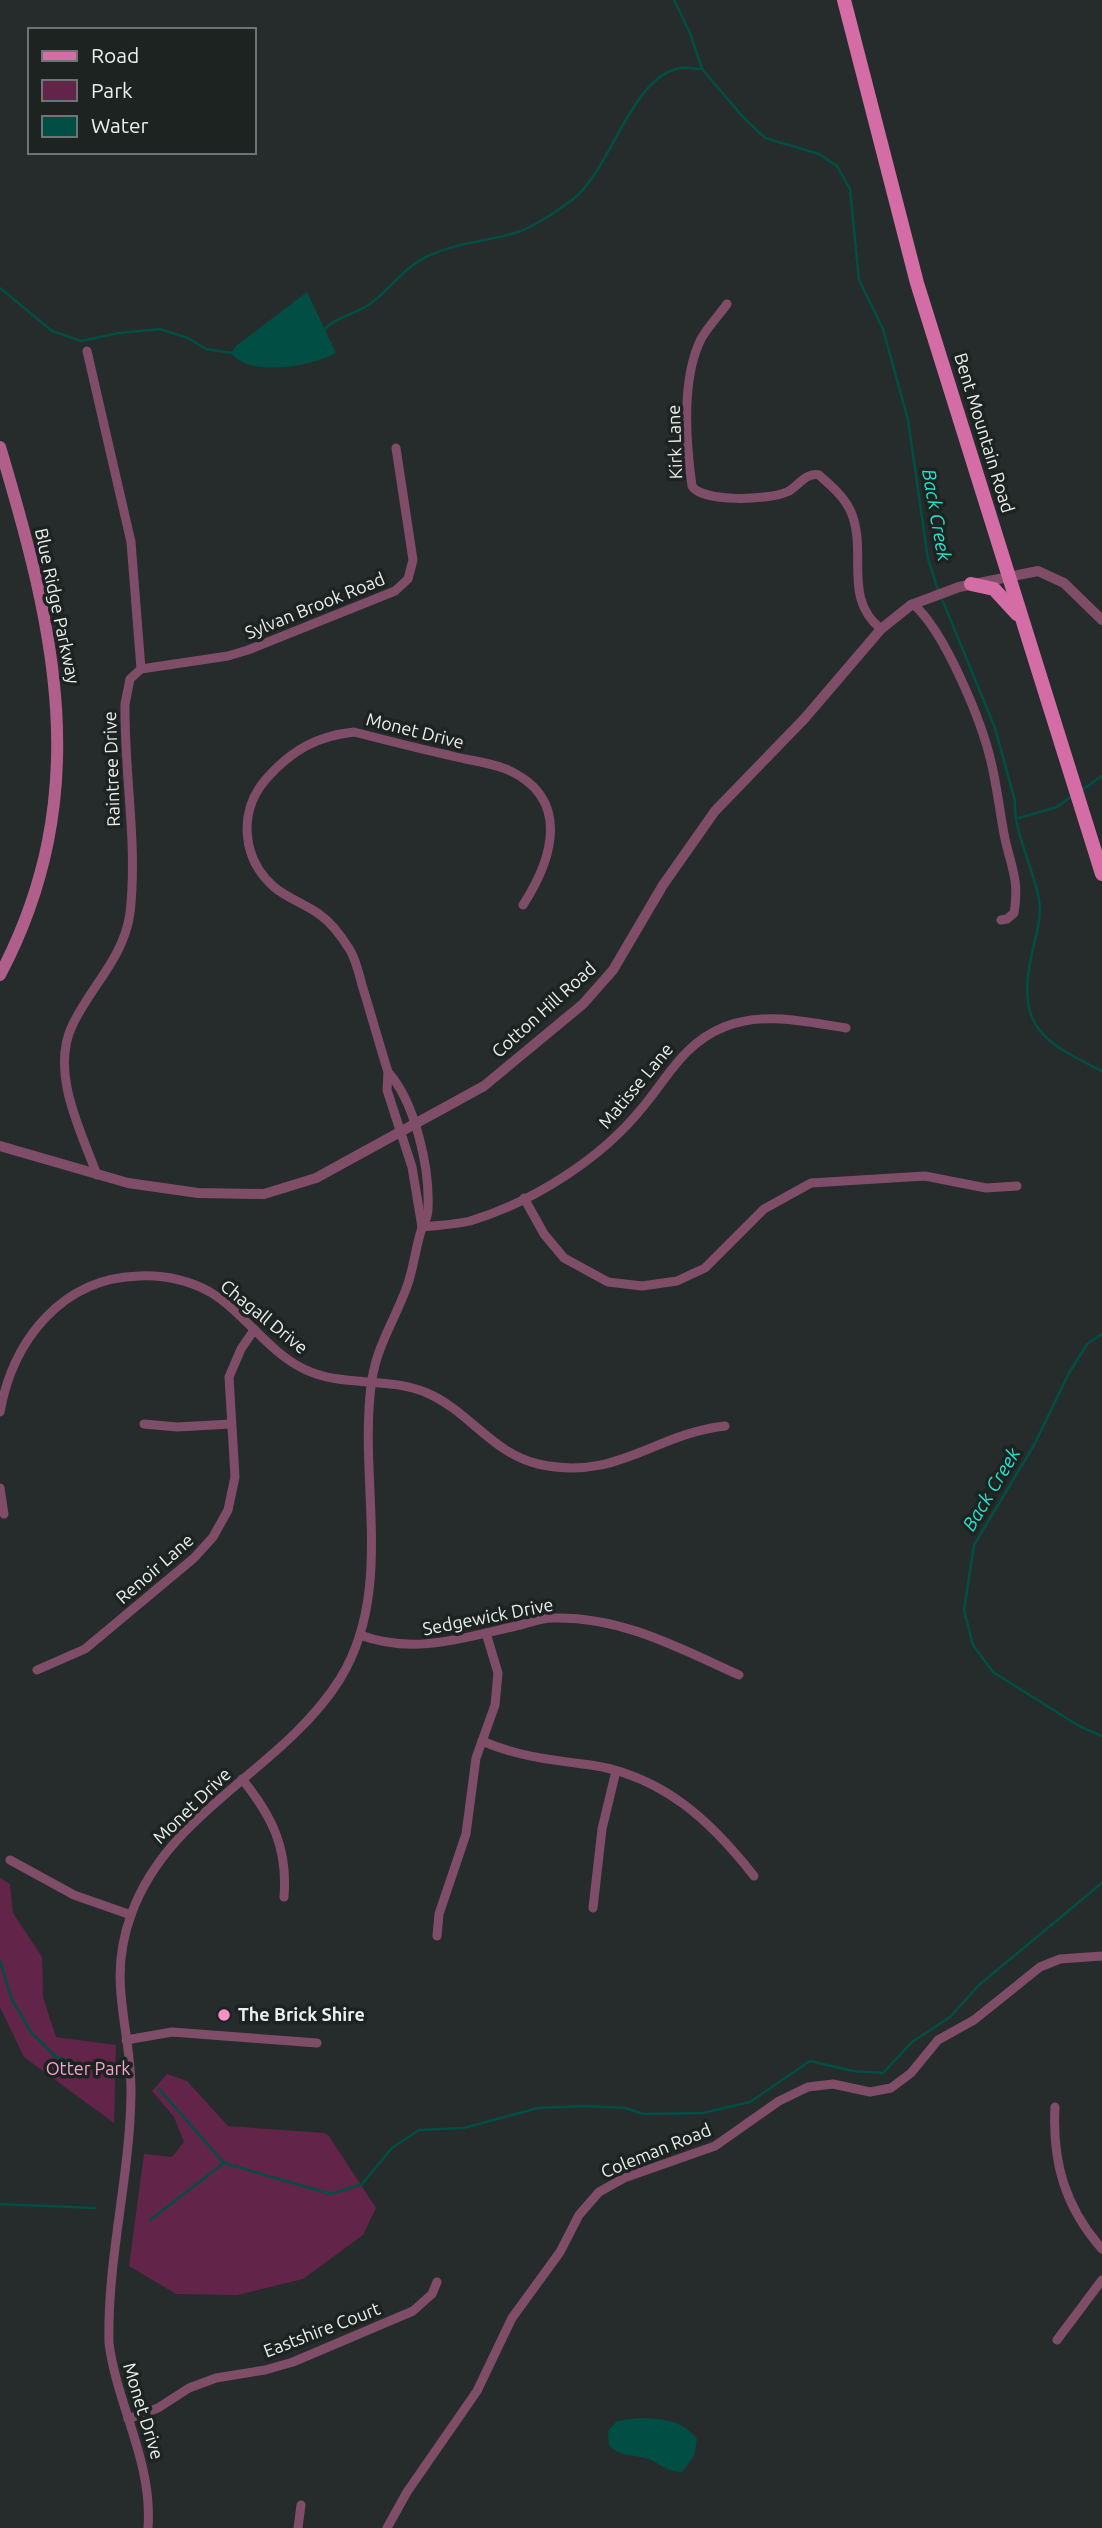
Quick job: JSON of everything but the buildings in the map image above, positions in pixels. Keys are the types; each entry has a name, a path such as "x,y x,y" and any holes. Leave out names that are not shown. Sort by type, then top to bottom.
{"main road":[{"name":"Bent Mountain Road","path":"844,0 917,282 1102,874"},
{"name":"Blue Ridge Parkway","path":"0,447 33,567 49,642 59,732 57,787 49,843 29,911 0,975"},
{"path":"971,584 994,589 1023,621"}],"street":[{"name":"Kirk Lane","path":"727,304 701,340 693,364 687,429 692,486 698,493 709,495 759,498 787,492 809,474 818,475 840,494 852,514 857,545 859,599 870,620 881,629"},
{"path":"87,351 131,542 141,668"},
{"name":"Sylvan Brook Road","path":"141,668 228,656 248,650 395,591 404,584 413,560 396,448"},
{"name":"Cotton Hill Road","path":"0,1146 97,1175 174,1191 264,1194 316,1178 463,1100 508,1068 599,987 624,954 663,885 715,811 805,718 881,629 914,604 930,595 971,584 1038,571 1065,583 1102,621"},
{"path":"914,604 935,627 949,651 992,763 1004,836 1016,872 1014,913 1001,920"},
{"name":"Raintree Drive","path":"97,1175 74,1111 66,1080 65,1051 73,1024 118,953 126,930 131,887 125,704 130,679 141,668"},
{"name":"Monet Drive","path":"422,1227 412,1167 387,1090 388,1072 352,953 335,928 320,914 274,887 254,859 246,838 248,815 264,781 283,761 305,744 331,734 354,732 506,769 543,799 551,823 547,860 541,877 523,905"},
{"name":"Matisse Lane","path":"422,1227 470,1221 524,1198 608,1144 643,1108 678,1059 708,1035 724,1027 761,1018 846,1028"},
{"name":"Monet Drive","path":"148,2528 144,2468 111,2364 109,2334 131,2094 119,1981 131,1915 144,1885 166,1849 318,1709 341,1676 360,1634 370,1573 372,1380 386,1333 414,1265 422,1227 428,1217 428,1186 415,1125 400,1085 388,1072"},
{"path":"524,1198 544,1234 564,1258 608,1282 642,1286 677,1281 705,1268 733,1244 764,1209 811,1183 925,1176 986,1188 1017,1185"},
{"name":"Chagall Drive","path":"0,1412 10,1374 30,1335 62,1302 99,1283 153,1275 192,1284 226,1303 290,1361 309,1371 334,1378 372,1380 416,1388 431,1395 497,1446 516,1457 554,1467 594,1468 613,1464 688,1432 725,1426"},
{"name":"Renoir Lane","path":"37,1671 85,1649 194,1558 213,1537 233,1494 235,1464 229,1377 240,1349 254,1330"},
{"path":"145,1424 177,1427 231,1424"},
{"path":"0,1488 4,1514"},
{"name":"Sedgewick Drive","path":"360,1634 412,1646 451,1642 550,1618 593,1620 635,1628 739,1675"},
{"path":"437,1936 439,1914 466,1834 471,1776 498,1689 498,1673 486,1633"},
{"path":"482,1741 528,1758 616,1770 663,1789 700,1814 754,1876"},
{"path":"593,1908 600,1839 616,1770"},
{"path":"242,1779 277,1829 285,1861 284,1897"},
{"path":"10,1860 74,1895 131,1915"},
{"name":"Coleman Road","path":"387,2528 407,2492 477,2391 512,2318 560,2252 579,2215 599,2192 624,2178 715,2146 779,2101 808,2087 833,2084 870,2092 891,2088 911,2073 938,2040 974,2020 1040,1967 1060,1959 1102,1956"},
{"path":"126,2040 172,2032 317,2043"},
{"path":"1055,2107 1055,2151 1065,2193 1102,2249"},
{"path":"1057,2340 1102,2280"},
{"name":"Eastshire Court","path":"128,2419 216,2378 265,2370 293,2362 413,2311 432,2294 437,2282"},
{"path":"298,2528 301,2505"}],"green space":[{"name":"Otter Park","path":"0,1878 10,1884 13,1913 42,1957 43,1997 56,2037 116,2045 114,2123 24,2057 0,2007"},
{"path":"167,2074 187,2081 228,2126 325,2133 329,2136 376,2208 363,2235 303,2279 237,2295 176,2294 129,2266 144,2154 172,2157 184,2142 174,2117 152,2091"}],"water":[{"path":"307,292 336,353 297,365 266,367 240,361 231,353 236,346"},
{"path":"638,2418 678,2424 697,2439 694,2456 682,2472 669,2470 645,2458 624,2454 609,2445 608,2431 617,2421"}],"waterway":[{"name":"Back Creek","path":"674,0 690,33 702,69 743,117 765,138 819,154 837,166 850,189 859,280 883,329 908,420 928,559 939,593"},
{"path":"324,330 370,304 410,267 426,257 449,248 518,232 560,209 586,186 648,88 664,74 681,68 702,69"},
{"path":"0,288 52,331 81,341 119,333 160,329 188,338 206,349 232,353"},
{"name":"Back Creek","path":"942,599 995,728 1015,801 1020,837 1036,888 1040,907 1028,978 1027,998 1031,1014 1048,1039 1102,1071"},
{"path":"1082,790 1102,776"},
{"path":"1019,818 1057,807 1073,795"},
{"name":"Back Creek","path":"1102,1334 1087,1344 1069,1373 1034,1445 974,1545 964,1610 973,1645 993,1672 1079,1726 1102,1736"},
{"path":"150,2220 224,2163 331,2194 362,2184 392,2148 419,2130 464,2128 538,2108 584,2106 625,2108 644,2114 703,2113 750,2102 810,2061 853,2071 883,2073 912,2042 950,2017 979,1985 1102,1883"},
{"path":"0,1961 12,2000 31,2032 56,2057 118,2075"},
{"path":"159,2089 224,2163"},
{"path":"0,2204 95,2208"}],"place":[{"name":"The Brick Shire","path":"224,2015"}]}
